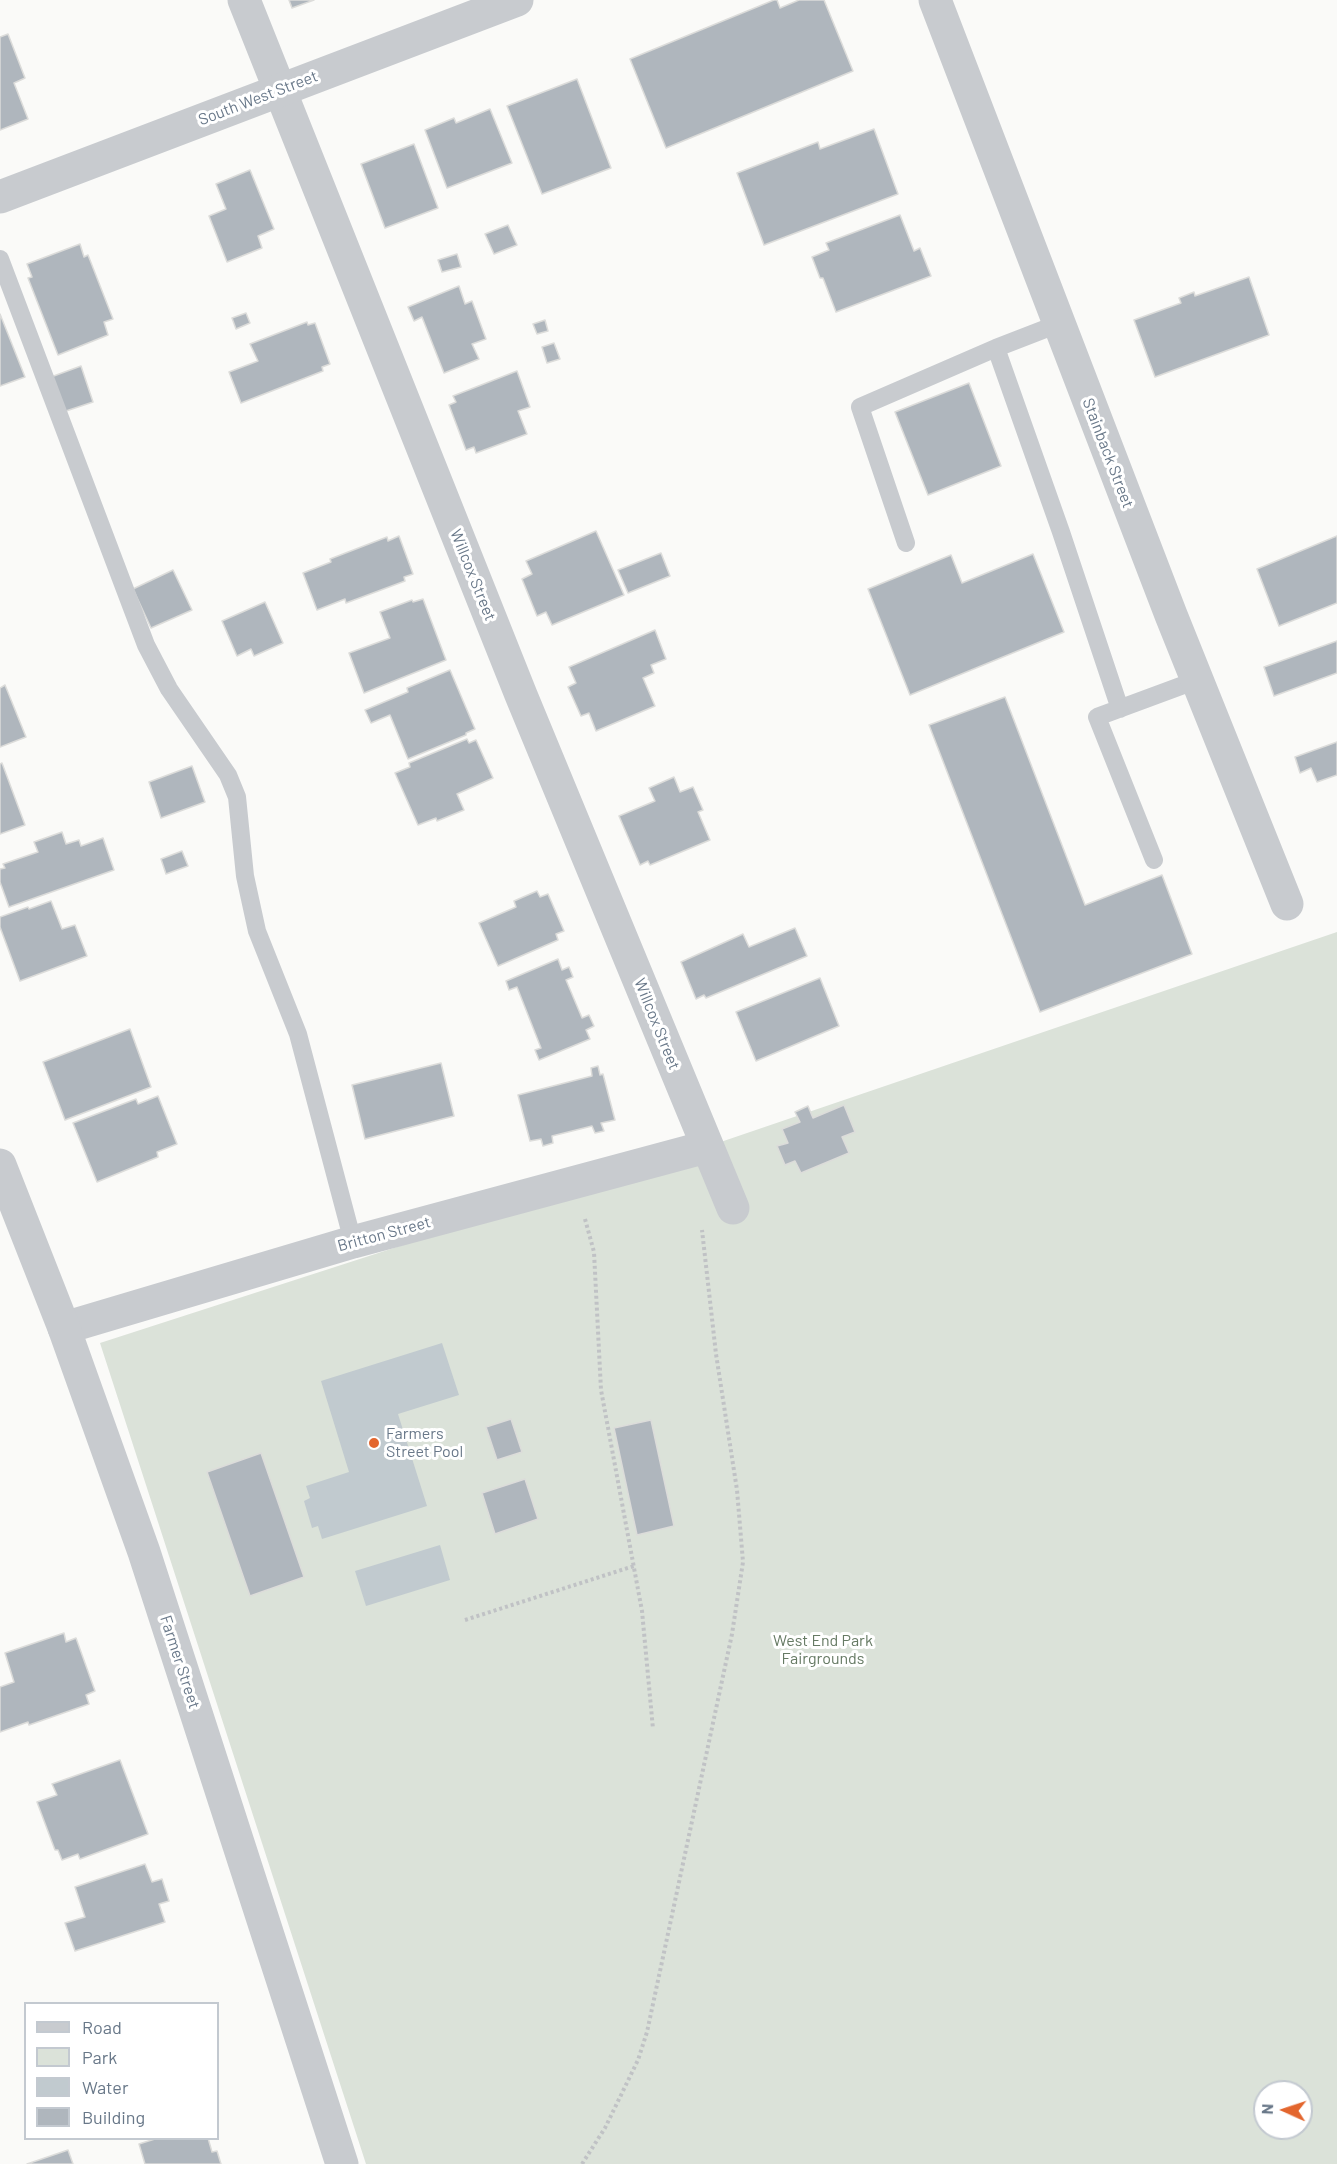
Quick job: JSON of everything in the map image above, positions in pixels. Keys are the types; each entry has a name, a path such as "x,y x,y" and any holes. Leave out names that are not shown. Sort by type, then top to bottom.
{"street":[{"name":"Willcox Street","path":"244,0 521,695 733,1208"},
{"name":"South West Street","path":"0,197 518,0"},
{"name":"Stainback Street","path":"935,0 1197,681 1287,904"},
{"name":"Britton Street","path":"64,1328 353,1242 706,1147"},
{"name":"Farmer Street","path":"0,1165 64,1328 148,1563 342,2164"}],"lane":[{"path":"0,259 146,645 170,689 228,775 237,797 245,876 256,931 298,1034 353,1242"},
{"path":"906,543 860,407 996,348 1058,324"},
{"path":"996,348 1061,531 1120,709"},
{"path":"1154,860 1096,717 1197,681"}],"path":[{"path":"575,1182 594,1252 601,1390 642,1611 653,1729"},
{"path":"582,2164 605,2128 638,2060 647,2032 732,1634 743,1562 737,1490 716,1354 702,1226"},
{"path":"465,1620 634,1566"}],"green space":[{"name":"West End Park Fairgrounds","path":"1337,932 1337,2164 366,2164 100,1343 706,1147"}],"water":[{"name":"Farmers Street Pool","path":"442,1343 459,1395 398,1414 427,1506 322,1539 318,1526 312,1528 304,1501 310,1498 306,1486 349,1472 321,1381"},
{"path":"440,1545 450,1580 366,1606 355,1571"}],"building":[{"path":"289,0 314,0 292,8"},
{"path":"777,0 780,8 799,0 824,0 853,71 666,148 630,59"},
{"path":"8,34 25,78 14,83 28,119 0,130 0,37"},
{"path":"577,79 611,168 542,194 507,106"},
{"path":"490,109 512,163 447,188 425,130 454,118 456,123"},
{"path":"874,129 898,194 764,245 737,173 818,142 820,149"},
{"path":"414,144 438,208 385,228 361,164"},
{"path":"250,170 274,229 258,236 262,248 227,262 209,216 226,209 216,184"},
{"path":"900,215 914,251 920,248 931,276 836,312 812,257 829,250 826,243"},
{"path":"508,225 517,245 494,254 485,234"},
{"path":"80,244 84,257 88,255 113,319 104,322 108,335 58,355 28,278 32,277 27,264"},
{"path":"457,254 461,267 442,272 438,260"},
{"path":"1249,277 1269,335 1155,377 1134,320 1181,303 1179,298 1194,292 1195,296"},
{"path":"459,286 465,304 472,301 486,339 472,344 479,359 444,373 422,317 414,321 408,307"},
{"path":"246,313 250,323 236,329 232,318"},
{"path":"0,314 25,377 0,386"},
{"path":"545,320 548,331 537,334 533,324"},
{"path":"307,322 308,325 315,323 330,364 322,367 323,371 241,403 229,372 258,361 250,344"},
{"path":"554,343 560,359 547,363 542,347"},
{"path":"81,366 93,402 63,412 51,377"},
{"path":"517,371 530,407 518,411 527,434 476,453 474,447 466,450 449,405 456,402 453,396"},
{"path":"969,383 1001,466 928,495 895,412"},
{"path":"596,531 624,595 552,625 546,612 537,616 522,579 532,574 526,561"},
{"path":"399,536 413,574 404,577 405,581 346,603 345,599 317,610 303,573 331,562 330,559 387,537 388,541"},
{"path":"1337,536 1337,603 1279,626 1257,569"},
{"path":"661,553 670,576 628,593 618,570"},
{"path":"1033,554 1064,632 910,695 868,589 951,555 962,583"},
{"path":"173,570 192,610 151,628 133,589"},
{"path":"423,599 446,660 364,693 349,653 390,638 380,612 412,600 413,602"},
{"path":"265,602 283,643 254,656 251,649 237,656 222,621"},
{"path":"655,630 666,659 651,665 654,673 643,678 655,706 596,731 589,713 581,716 568,687 576,683 569,667"},
{"path":"1337,641 1337,673 1274,696 1264,667"},
{"path":"450,670 475,729 408,759 390,715 371,723 365,710 408,692 407,688"},
{"path":"5,685 26,737 0,747 0,688"},
{"path":"1005,697 1085,905 1162,875 1192,954 1040,1012 929,725"},
{"path":"467,739 469,743 476,740 493,778 457,794 464,810 437,821 436,818 418,825 395,773 410,767 409,763"},
{"path":"1337,742 1337,775 1317,782 1311,768 1300,773 1295,757"},
{"path":"2,763 25,825 0,834 0,764"},
{"path":"192,766 205,802 161,818 149,782"},
{"path":"674,777 680,792 693,787 703,810 698,812 710,840 650,865 648,861 640,865 619,816 655,801 649,788"},
{"path":"62,832 66,844 79,840 81,846 103,838 114,870 9,907 0,882 0,869 5,868 3,864 38,852 34,842"},
{"path":"182,851 188,866 166,874 161,859"},
{"path":"537,891 540,897 548,894 564,931 556,934 558,940 498,966 479,923 516,907 514,901"},
{"path":"51,901 62,929 75,925 87,956 20,981 0,927 0,917"},
{"path":"795,928 807,956 706,998 704,995 696,999 681,962 743,934 749,947"},
{"path":"558,959 562,970 569,967 573,977 566,980 582,1018 589,1015 594,1026 586,1030 590,1039 539,1060 535,1050 541,1048 517,987 509,990 506,981"},
{"path":"820,978 839,1026 756,1061 736,1012"},
{"path":"130,1029 151,1087 65,1120 43,1062"},
{"path":"441,1063 454,1116 365,1139 352,1085"},
{"path":"598,1066 600,1075 603,1074 615,1120 601,1123 604,1131 595,1133 592,1126 552,1136 553,1143 543,1146 541,1139 530,1141 518,1095 592,1076 591,1068"},
{"path":"158,1096 177,1144 157,1152 158,1157 97,1182 73,1123 136,1099 138,1104"},
{"path":"844,1105 855,1132 842,1137 849,1153 801,1173 795,1161 785,1165 777,1146 788,1143 782,1129 800,1122 795,1112 808,1106 813,1118"},
{"path":"511,1419 522,1452 497,1460 486,1427"},
{"path":"651,1420 674,1526 637,1535 614,1428"},
{"path":"261,1453 304,1577 250,1596 207,1472"},
{"path":"525,1479 538,1519 495,1534 482,1493"},
{"path":"64,1633 66,1642 76,1638 95,1691 86,1695 89,1704 29,1725 28,1722 0,1732 0,1687 14,1682 5,1653"},
{"path":"120,1760 148,1834 80,1859 78,1854 62,1860 58,1850 55,1850 37,1802 57,1795 52,1784"},
{"path":"145,1864 152,1882 162,1879 169,1901 159,1904 165,1922 75,1951 65,1923 85,1917 75,1887"},
{"path":"152,2140 209,2140 212,2152 217,2151 221,2164 145,2164 139,2144"},
{"path":"68,2150 73,2164 27,2164"}],"place":[{"name":"Farmers Street Pool","path":"374,1443"}]}
